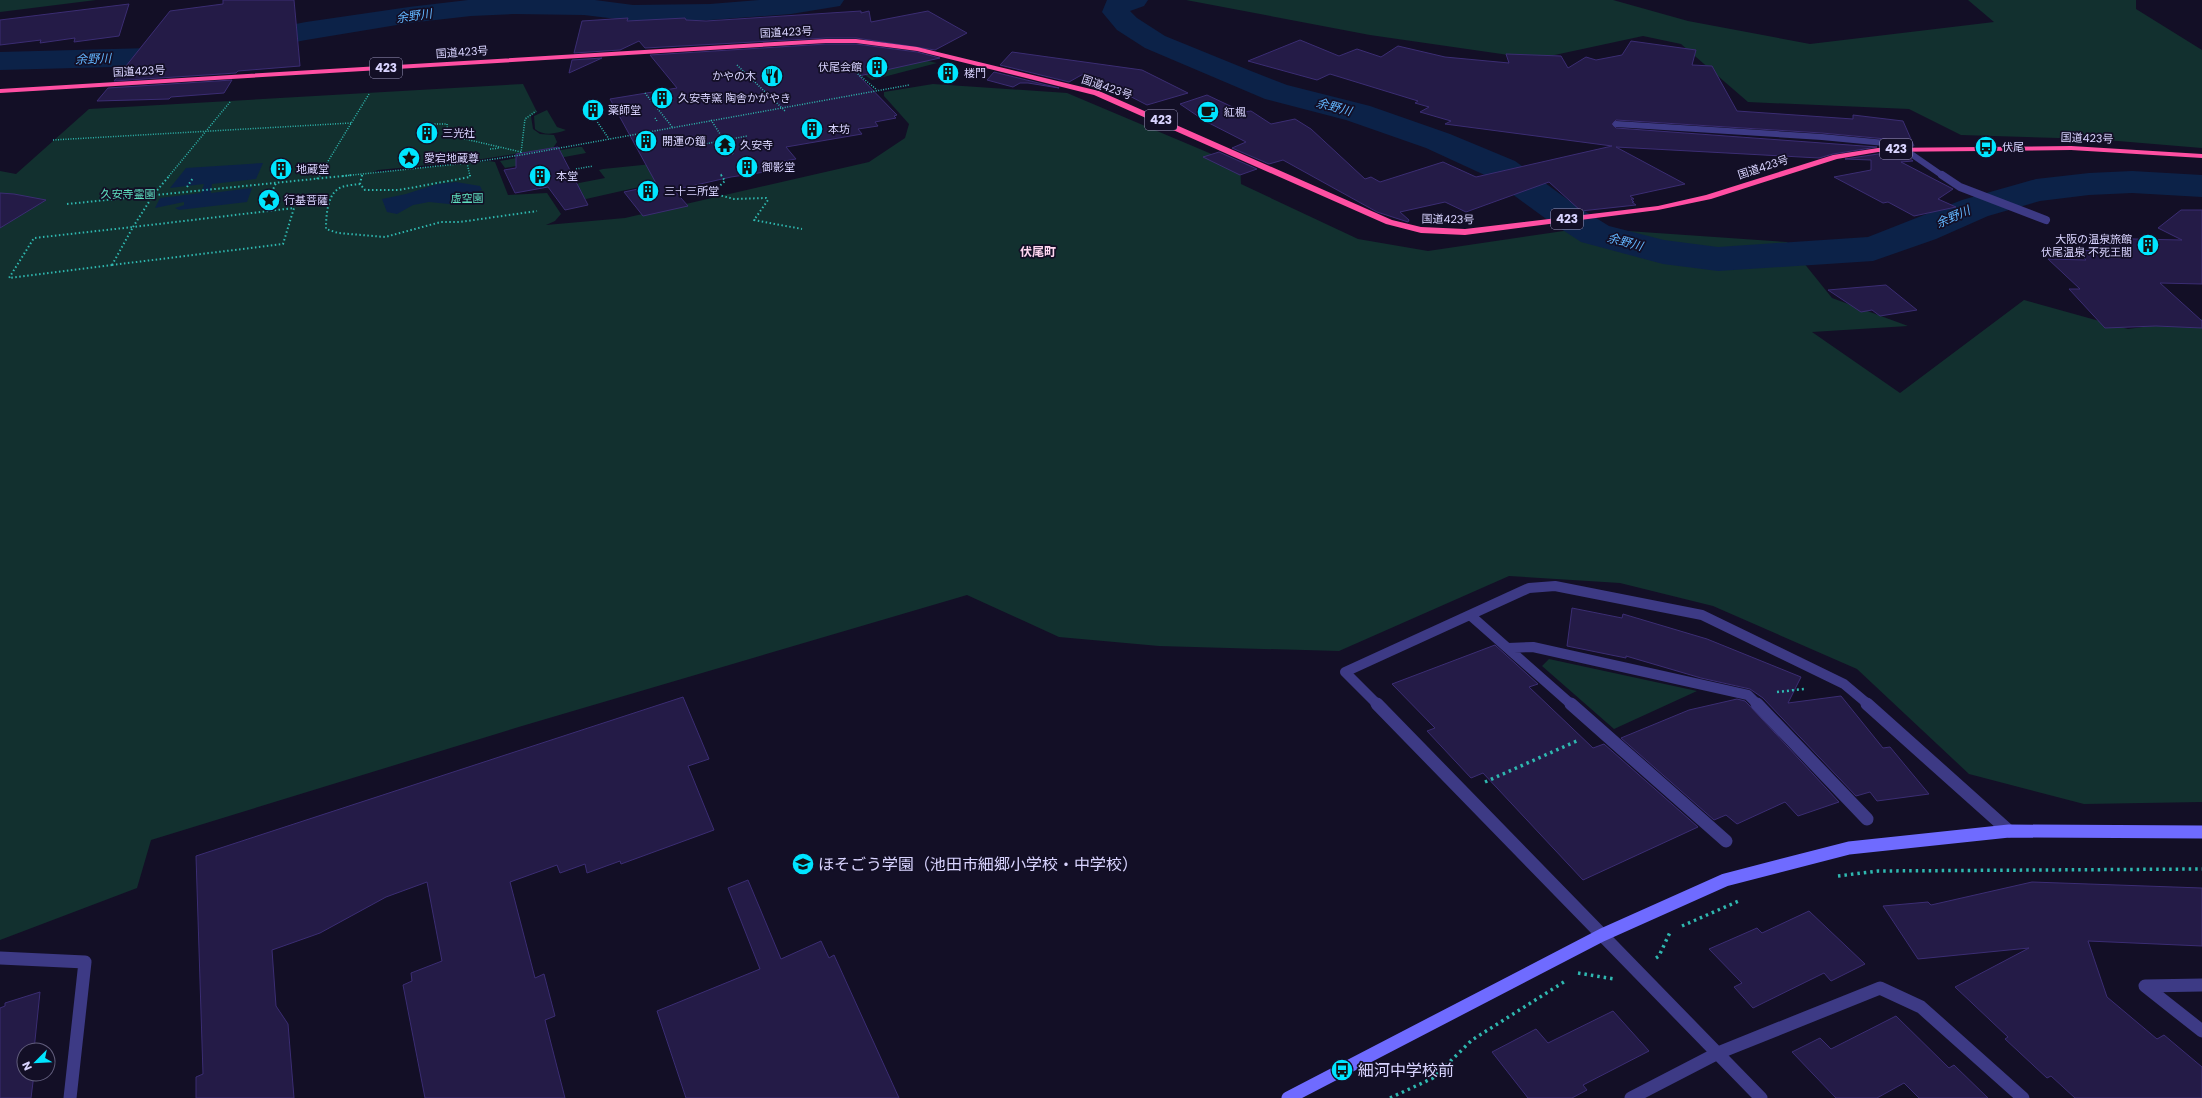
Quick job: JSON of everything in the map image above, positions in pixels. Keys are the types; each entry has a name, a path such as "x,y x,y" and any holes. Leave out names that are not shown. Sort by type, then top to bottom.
{"highway":[{"name":"国道423号","path":"0,91 711,47 856,41 940,54 1096,93 1389,222 1421,230 1465,232 1537,222 1597,216 1689,202 1836,156 1856,152 1904,149 2071,148 2202,156"}],"street":[{"path":"1616,124 1822,137 1885,143 1904,149 1960,187 2046,220"},
{"path":"1761,1098 1345,672 1529,588 1555,586 1702,615 1844,684 2009,831"},
{"path":"1470,615 1726,841"},
{"path":"1508,648 1533,648 1748,696 1867,819"},
{"path":"1288,1098 1602,935 1724,880 1849,848 2009,831 2202,832"},
{"path":"0,958 84,962 70,1098"},
{"path":"2202,985 2146,986 2202,1031"},
{"path":"1631,1098 1718,1054 1880,988 1921,1006 2023,1098"}],"path":[{"path":"734,62 785,111"},
{"path":"852,69 878,90"},
{"path":"67,204 468,163 673,128 909,85"},
{"path":"645,93 673,128"},
{"path":"317,179 369,94"},
{"path":"112,265 133,226 154,194 230,102"},
{"path":"521,154 525,130 525,119 536,111"},
{"path":"596,120 609,139"},
{"path":"712,120 733,154"},
{"path":"53,140 351,123"},
{"path":"432,124 447,124 448,135 521,154"},
{"path":"699,145 747,136"},
{"path":"490,149 502,148"},
{"path":"360,184 365,190 393,190 470,177 468,163"},
{"path":"576,169 593,166"},
{"path":"360,184 362,174"},
{"path":"721,174 725,181 714,191 715,194 734,199 766,198 768,200 764,208 754,220 784,227 802,229"},
{"path":"187,187 193,178"},
{"path":"270,196 276,182"},
{"path":"360,184 337,189 333,194 326,218 326,229 338,232 385,237 441,222 460,222 525,211 537,211"},
{"path":"294,208 284,244 9,278 34,238 133,226 294,208"},
{"path":"1748,696 1807,688"},
{"path":"1462,792 1601,730"},
{"path":"1831,877 1878,871 2202,869"},
{"path":"1390,1098 1433,1078 1472,1040 1579,973 1612,980 1659,956 1669,932 1748,898"}],"green space":[{"path":"0,0 96,0 0,12"},
{"path":"1186,0 1613,0 1688,21 1810,44 1994,22 1968,0 2136,0 2136,9 2202,50 2202,148 2094,139 1961,135 1909,109 1748,102 1681,44 1643,36 1536,59 1370,35"},
{"path":"841,58 923,60 937,63 872,80"},
{"path":"523,84 537,112 531,116 533,129 540,134 554,135 557,142 553,148 469,161 378,170 371,173 489,161 495,162 508,195 547,193 561,214 555,221 546,225 625,218 869,162 905,138 909,124 884,96 884,92 933,84 1067,93 1240,166 1241,184 1358,239 1428,251 1584,228 1787,242 1832,298 1908,326 1812,332 1900,393 2024,300 2128,329 2202,319 2202,802 2084,804 1969,774 1857,669 1713,606 1620,583 1509,576 1339,651 1159,646 1059,637 967,595 522,726 151,840 137,888 0,940 0,171 16,174 89,109"},
{"path":"547,110 557,127 566,130 550,134 542,133 535,129 534,116"},
{"path":"582,147 586,153 505,168 500,161"},
{"path":"662,163 661,183 648,182 648,185 586,199 582,198 575,186 579,183 605,178 599,170"},
{"path":"1549,659 1697,691 1614,729 1542,666"}],"water":[{"path":"263,163 256,179 212,184 211,193 252,188 247,202 179,210 175,208 184,205 184,202 155,208 160,198 201,193 204,184 170,188 186,168"},
{"path":"456,182 480,186 482,190 457,197 459,205 429,202 413,205 397,214 387,212 382,199 406,194 437,184"}],"building":[{"path":"223,0 294,0 300,66 238,71 236,73 114,81 170,11 223,4"},
{"path":"129,4 119,36 74,42 75,38 40,43 41,40 0,45 0,20"},
{"path":"861,11 861,13 869,11 871,22 928,11 967,33 935,50 856,38 826,38 645,48 639,41 620,50 574,53 582,21 628,18 627,21 685,18 686,20 706,21"},
{"path":"1300,40 1339,56 1357,49 1381,57 1398,46 1445,57 1509,63 1506,54 1561,56 1568,68 1586,57 1596,60 1622,55 1631,41 1696,50 1692,65 1712,66 1737,111 1853,119 1853,115 1903,121 1914,146 1908,146 1886,139 1822,133 1616,120 1612,124 1616,128 1877,147 1833,154 1819,158 1616,147 1685,184 1630,196 1634,199 1631,199 1634,202 1632,202 1636,205 1581,211 1549,182 1466,212 1445,202 1400,212 1409,220 1408,222 1377,212 1283,160 1269,164 1232,148 1246,142 1205,121 1180,104 1207,95 1243,112 1251,111 1271,124 1295,119 1311,129 1365,179 1371,177 1380,182 1443,162 1476,177 1612,146 1445,124 1451,121 1420,112 1429,107 1415,103 1418,101 1330,74 1317,80 1248,61"},
{"path":"826,44 856,44 917,52 940,58 859,76 897,115 894,116 896,118 875,122 878,126 858,129 862,134 786,147 796,159 767,164 772,171 731,177 674,190 688,206 643,216 624,192 657,185 610,99 677,88 650,55"},
{"path":"1012,52 1142,70 1188,93 1147,105 1085,73 1069,82 1000,65"},
{"path":"602,58 569,73 572,60"},
{"path":"994,72 1059,88 1028,83 1020,83 1013,87 987,80"},
{"path":"232,80 224,93 171,97 169,99 97,101 108,88"},
{"path":"558,147 588,205 565,210 548,187 515,193 504,170 516,168 516,154"},
{"path":"1219,152 1257,169 1240,175 1203,157"},
{"path":"1902,153 1913,161 1901,162 1953,189 1938,199 1956,207 1914,216 1888,202 1883,203 1834,177 1871,170 1871,160 1845,159 1878,154"},
{"path":"0,193 14,194 46,200 0,228"},
{"name":"大阪の温泉旅館 伏尾温泉 不死王閣","path":"2181,210 2202,210 2202,284 2160,283 2202,321 2202,328 2156,326 2105,328 2069,289 2080,289 2048,259 2086,260 2077,250 2101,251 2087,238 2182,240 2158,228"},
{"path":"1886,285 1917,310 1880,316 1872,310 1861,312 1828,290"},
{"path":"1572,608 1622,618 1623,614 1707,639 1801,677 1788,703 1841,696 1883,748 1890,747 1929,794 1877,801 1870,792 1856,796 1763,698 1750,689 1701,678 1626,656 1626,658 1567,646"},
{"path":"1495,645 1538,684 1529,687 1593,748 1604,744 1698,827 1583,880 1483,773 1471,778 1427,731 1435,728 1392,684"},
{"path":"683,697 709,759 688,766 714,830 621,864 620,861 587,873 585,864 560,873 557,865 510,882 535,978 544,974 555,1016 545,1020 565,1098 425,1098 403,985 412,981 411,973 442,961 427,882 386,897 320,933 272,950 276,1006 288,1024 294,1098 196,1098 196,1077 203,1074 196,856"},
{"path":"1737,699 1745,701 1749,705 1839,802 1798,816 1785,802 1737,824 1726,815 1714,820 1621,738 1689,710"},
{"path":"748,880 781,959 821,941 829,958 834,955 899,1098 686,1098 657,1011 760,969 728,888"},
{"path":"2032,882 2202,888 2202,946 2088,941 2107,997 2157,1039 2164,1035 2202,1067 2202,1098 2075,1098 2051,1076 2047,1078 2005,1039 2008,1037 1955,987 2029,948 1918,959 1883,906 1928,902 1931,905"},
{"path":"1809,911 1865,964 1831,981 1824,973 1753,1008 1734,987 1742,983 1709,949 1757,928 1762,933"},
{"path":"40,992 35,1042 16,1042 16,1082 33,1082 31,1098 0,1098 0,1008 5,1006 5,1003"},
{"path":"1613,1011 1649,1051 1583,1085 1587,1090 1572,1098 1528,1098 1492,1052 1536,1029 1548,1043"},
{"path":"1896,1016 1949,1068 1954,1065 1988,1098 1919,1098 1904,1083 1877,1098 1836,1098 1792,1052 1820,1038 1831,1049"}],"waterway":[{"name":"余野川","path":"0,61 150,57 193,53 306,31 409,15 471,8 514,6 584,7 633,13 710,12 791,6 830,0"},
{"name":"余野川","path":"1134,0 1117,5 1116,12 1127,24 1155,42 1276,92 1358,113 1438,141 1502,169 1562,213 1595,234 1663,252 1718,259 1873,249 1922,231 1975,208 2036,190 2089,184 2132,182 2202,186"}],"place":[{"name":"伏尾会館","path":"877,67"},
{"name":"楼門","path":"948,73"},
{"name":"かやの木","path":"772,76"},
{"name":"久安寺窯 陶舎かがやき","path":"662,98"},
{"name":"薬師堂","path":"593,110"},
{"name":"紅楓","path":"1208,112"},
{"name":"本坊","path":"812,129"},
{"name":"三光社","path":"427,133"},
{"name":"開運の鐘","path":"646,141"},
{"name":"久安寺","path":"725,145"},
{"name":"伏尾","path":"1986,147"},
{"name":"愛宕地蔵尊","path":"409,158"},
{"name":"御影堂","path":"747,167"},
{"name":"地蔵堂","path":"281,169"},
{"name":"本堂","path":"540,176"},
{"name":"三十三所堂","path":"648,191"},
{"name":"行基菩薩","path":"269,200"},
{"name":"大阪の温泉旅館 伏尾温泉 不死王閣","path":"2148,245"},
{"name":"ほそごう学園（池田市細郷小学校・中学校）","path":"803,864"},
{"name":"細河中学校前","path":"1342,1070"}],"district":[{"name":"伏尾町","path":"1038,252"}],"park label":[{"name":"久安寺霊園","path":"128,194"},
{"name":"虚空園","path":"467,198"}]}
